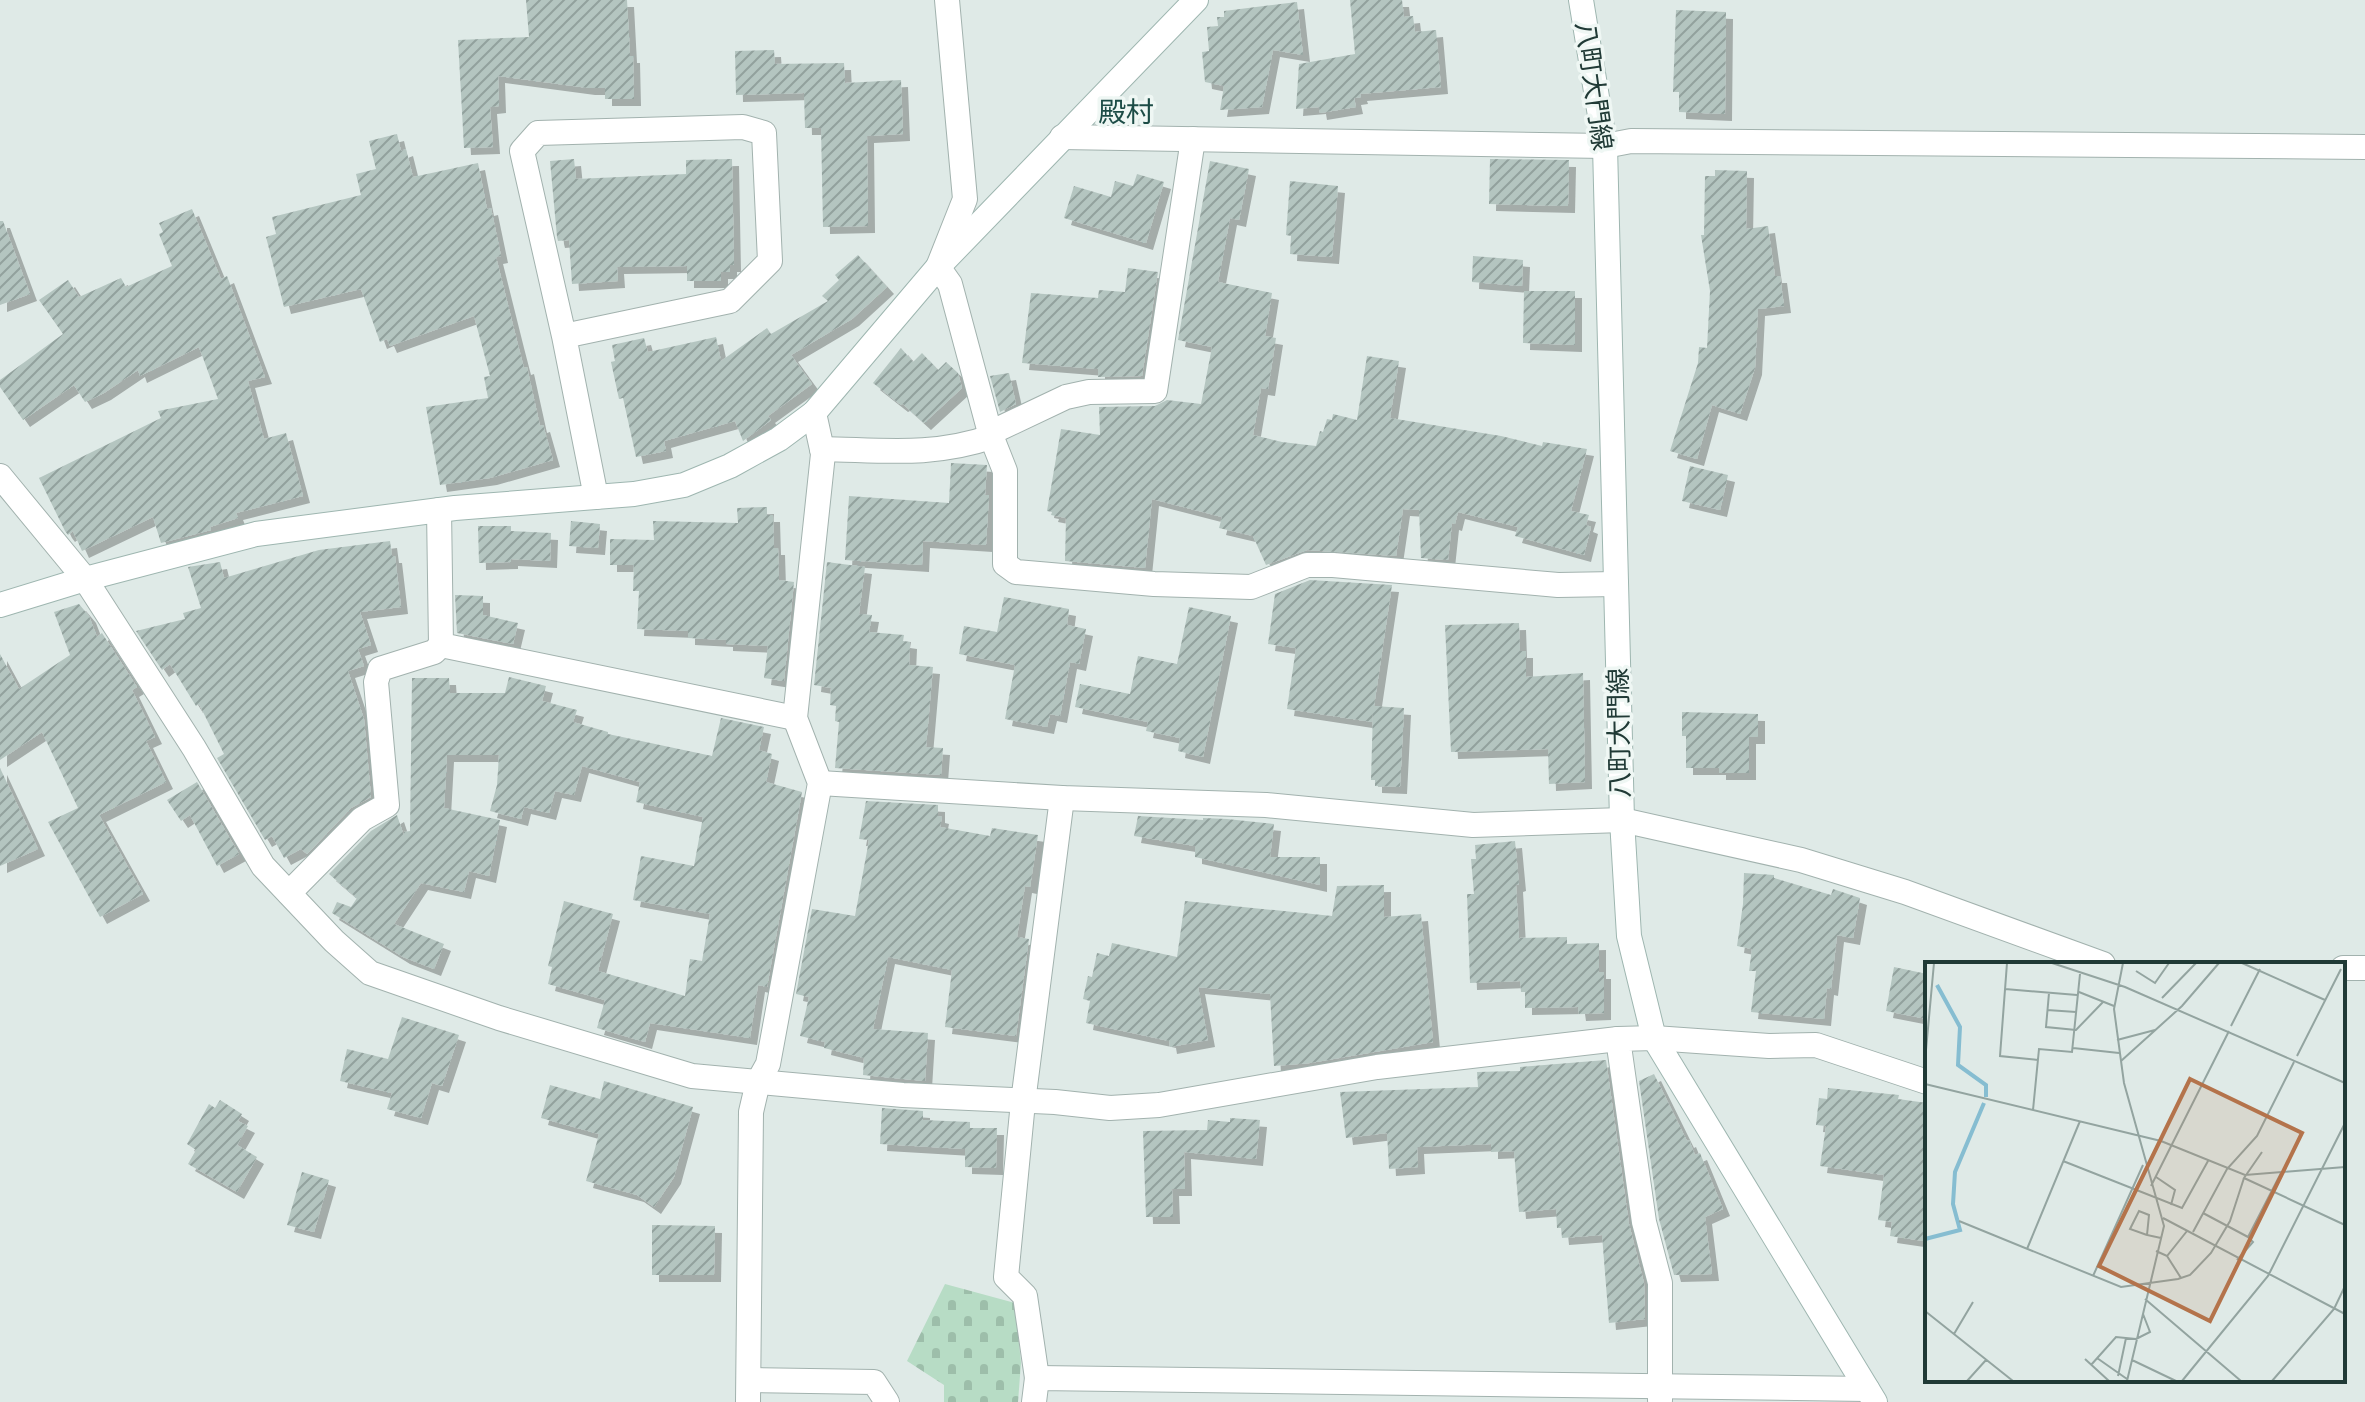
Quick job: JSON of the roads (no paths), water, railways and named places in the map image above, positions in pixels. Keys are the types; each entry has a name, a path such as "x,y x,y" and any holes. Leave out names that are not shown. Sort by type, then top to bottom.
{"street":[{"path":"938,267 965,199 947,0"},
{"path":"0,605 256,534 439,510 634,494 684,485 730,466 779,439 814,413 938,267 1196,0"},
{"name":"八町大門線","path":"1581,0 1605,146 1622,820 1629,936 1654,1038 1871,1396"},
{"path":"564,336 730,301 770,261 764,133 743,127 538,133 522,151 596,497"},
{"path":"1062,137 1605,146 1631,141 2365,147"},
{"path":"822,449 934,451 960,447 1066,397 1089,392 1155,391 1193,139"},
{"path":"938,267 950,284 990,435 1005,471 1005,564 1016,572 1154,584 1251,587 1307,565 1333,565 1558,585 1616,584"},
{"path":"814,413 822,449 795,718 820,783 768,1064 758,1082 751,1112 748,1391 874,1382 887,1402"},
{"path":"0,476 85,579 194,748 263,866 334,941 370,973 499,1018 692,1076 1110,1108 1159,1105 1377,1067 1618,1039 1654,1038 1769,1046 1816,1045 1925,1081"},
{"path":"289,893 362,819 387,805 376,682 380,669 434,652 441,645 439,510"},
{"path":"441,645 795,718"},
{"path":"820,783 1062,798 1266,805 1473,825 1622,820 1801,860 1905,892 2098,962"},
{"path":"1062,798 1023,1102 1006,1277 1025,1296 1036,1390 1871,1396"},
{"path":"1618,1039 1644,1222 1660,1283 1660,1394"}],"district":[{"name":"殿村","path":"1126,112"}]}
